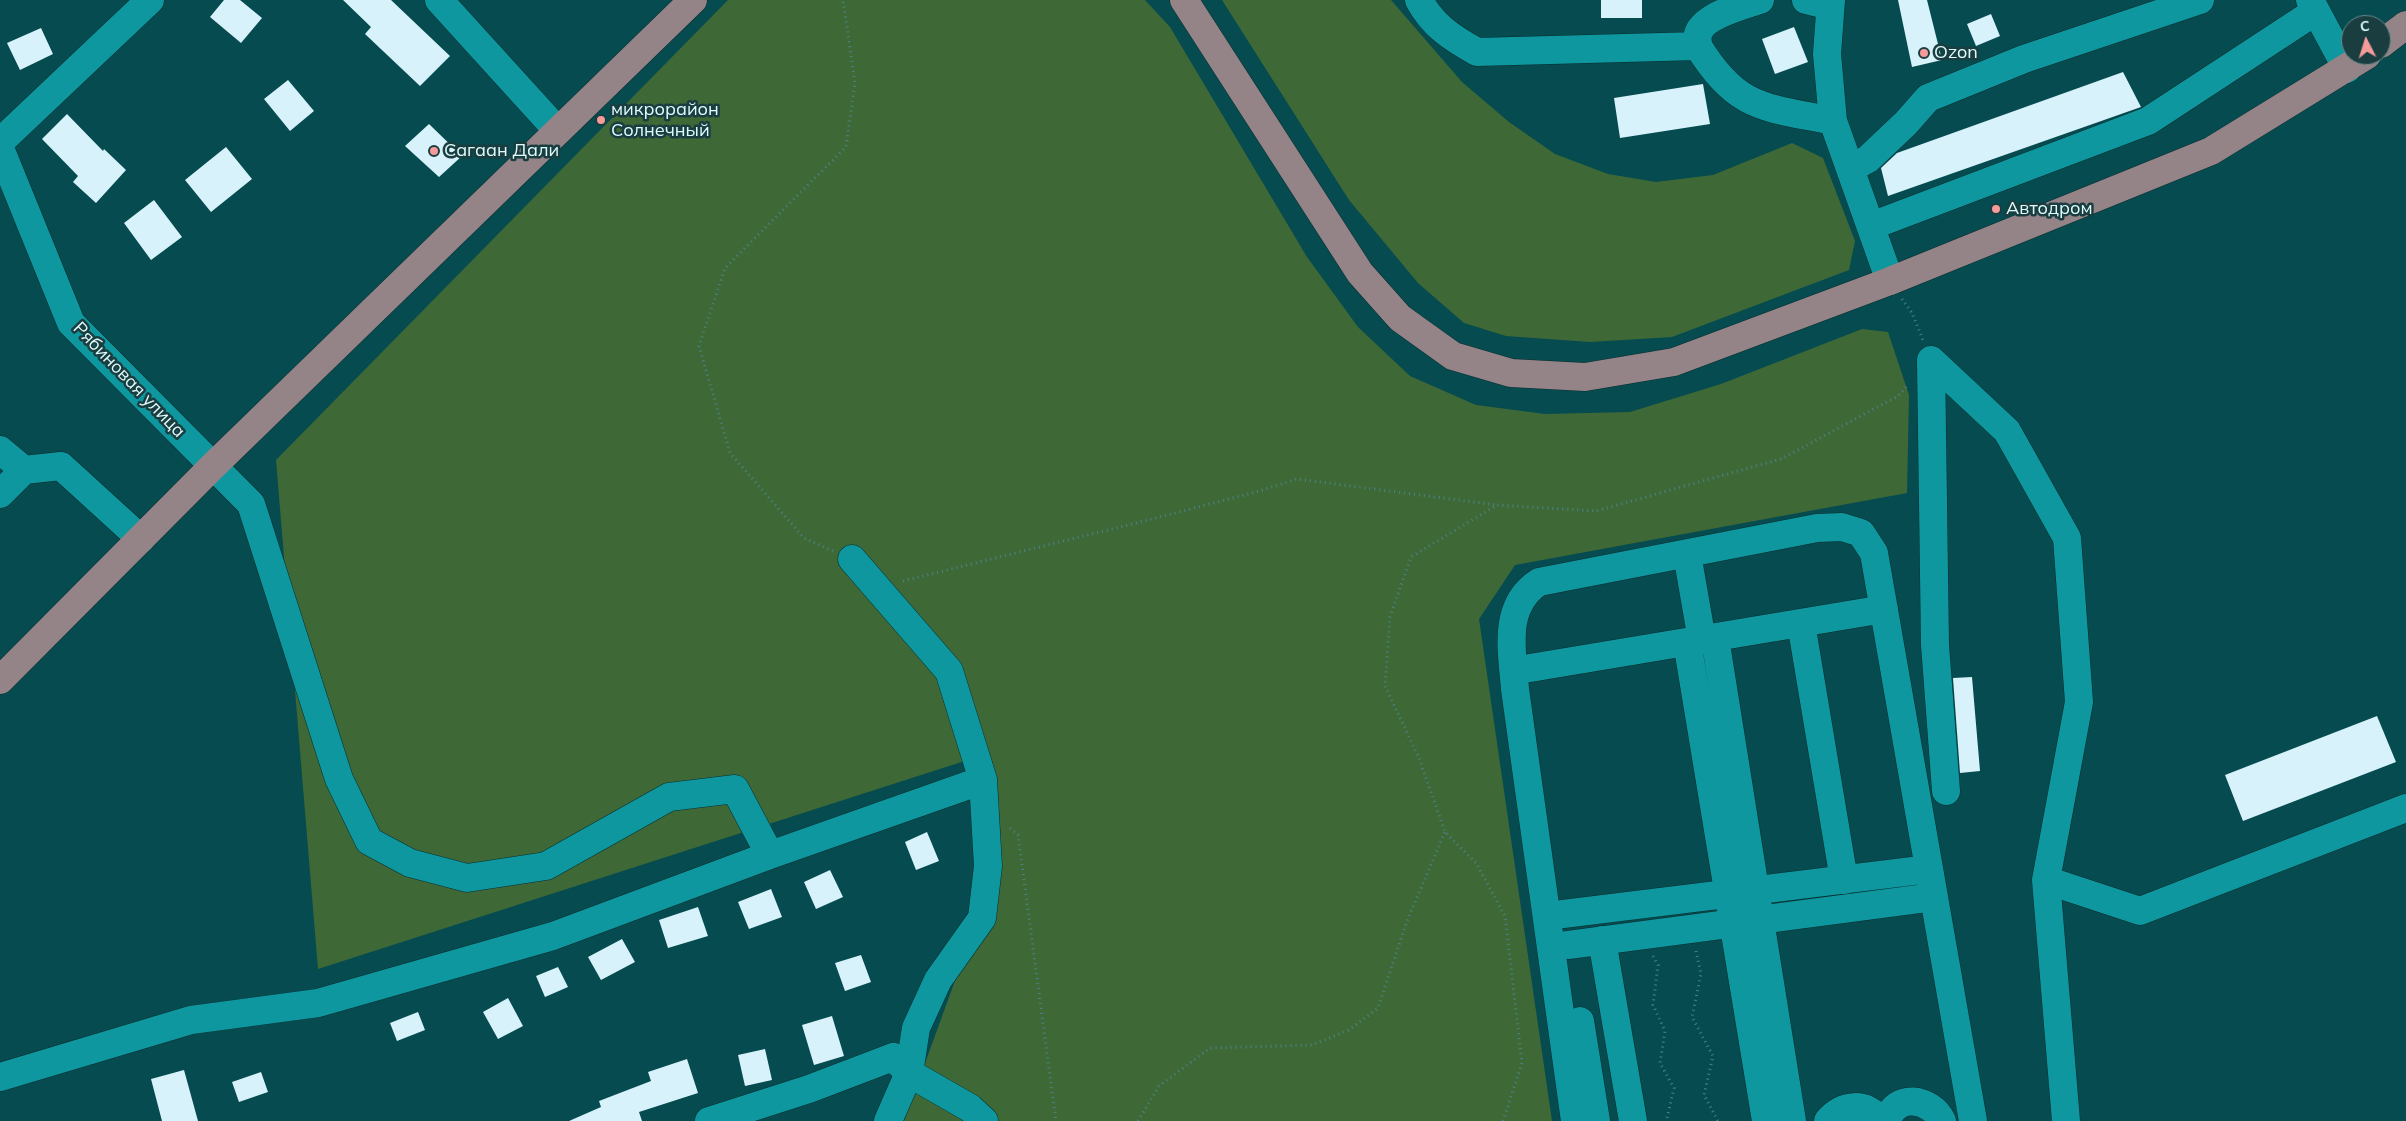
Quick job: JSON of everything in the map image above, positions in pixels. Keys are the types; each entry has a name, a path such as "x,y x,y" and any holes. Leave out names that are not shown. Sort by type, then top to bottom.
{"main road":[{"path":"0,680 213,466 693,0"},
{"path":"1184,0 1360,273 1400,318 1453,356 1512,373 1585,377 1674,362 1890,280 2211,151 2352,65"},
{"path":"2391,36 2406,25"}],"street":[{"path":"0,142 150,0"},
{"path":"439,0 558,131"},
{"path":"1419,0 1436,25 1448,36 1477,52 1698,46"},
{"path":"1760,0 1727,11 1708,21 1698,34 1698,46 1710,66 1740,96 1749,101 1766,107 1833,121"},
{"path":"1850,169 1868,159 1906,123 1928,98 2024,59 2199,0"},
{"path":"1822,2 1833,121 1890,280"},
{"path":"1871,226 2148,121 2313,6 2341,42"},
{"name":"Рябиновая улица","path":"0,148 71,323 251,504 339,780 370,841 410,863 467,878 546,866 670,798 735,789 770,855"},
{"path":"1946,791 1935,646 1931,360 2007,431 2067,538 2079,702 2046,880 2066,1121"},
{"path":"0,450 24,470"},
{"path":"0,494 24,470 61,466 141,539"},
{"path":"1575,1121 1515,689 1511,633 1518,603 1526,590 1539,582 1817,528 1842,527 1860,533 1874,553 1974,1121"},
{"path":"1687,554 1702,640 1756,891 1747,922 1766,1121"},
{"path":"852,559 949,671 983,780 988,866 982,918 938,980 916,1028 909,1073 888,1121"},
{"path":"1566,577 1544,585 1529,600 1522,621 1524,670 1596,1121"},
{"path":"1524,670 1884,609"},
{"path":"1801,623 1844,880"},
{"path":"1702,640 1729,894 1747,922 1792,1121"},
{"path":"0,1076 191,1020 318,1003 544,938 770,855 983,780"},
{"path":"2046,880 2140,911 2406,808"},
{"path":"1563,914 1929,869"},
{"path":"1568,945 1934,897"},
{"path":"1602,940 1633,1121"},
{"path":"709,1121 809,1089 893,1057 909,1073 970,1108 984,1121"},
{"path":"1887,1121 1894,1109 1912,1101 1922,1102 1931,1106 1942,1121"},
{"path":"1828,1121 1841,1109 1851,1106 1862,1107 1871,1112 1880,1121"}],"path":[{"path":"842,0 855,83 846,147 725,268 699,346 730,453 804,538 852,559"},
{"path":"896,578 904,581 914,579 1157,518 1256,492 1297,479 1497,506"},
{"path":"984,817 994,814 1018,835 1056,1121"},
{"path":"1138,1121 1159,1086 1210,1048 1312,1045 1349,1030 1378,1008 1407,921 1445,832"},
{"path":"1691,929 1701,974 1692,1017 1713,1056 1704,1095 1718,1121"},
{"path":"1644,935 1658,965 1654,1005 1665,1031 1660,1062 1674,1088 1667,1118 1669,1121"}],"green space":[{"path":"728,0 1145,0 1170,27 1307,257 1358,327 1410,376 1476,405 1545,414 1630,412 1721,384 1862,329 1888,332 1909,395 1907,493 1515,565 1479,619 1552,1121 904,1121 1001,854 974,758 318,969 276,460"},
{"path":"1222,0 1391,0 1462,82 1509,122 1555,154 1608,174 1656,182 1713,175 1792,143 1823,158 1855,241 1849,270 1672,337 1590,342 1506,336 1464,323 1418,283 1349,200"}],"building":[{"path":"224,0 240,0 262,18 241,43 210,17"},
{"path":"343,0 391,0 450,56 420,86 365,34 371,27"},
{"path":"1601,0 1642,0 1642,18 1601,18"},
{"path":"1898,0 1927,0 1942,60 1912,67"},
{"path":"1991,14 2000,36 1976,46 1967,24"},
{"path":"1794,27 1808,62 1775,74 1762,39"},
{"path":"41,28 53,54 20,70 7,43"},
{"path":"2123,72 2141,107 1888,196 1881,168 1897,153"},
{"path":"288,80 314,111 290,131 264,99"},
{"path":"1703,84 1710,124 1620,138 1614,98"},
{"path":"67,114 103,151 104,149 126,170 96,203 73,182 78,176 42,139"},
{"name":"Сагаан Дали","path":"429,124 462,156 439,177 405,146"},
{"path":"226,147 252,179 211,212 185,180"},
{"path":"154,200 182,237 151,260 124,223"},
{"path":"1972,677 1980,771 1960,773 1953,678"},
{"path":"2377,716 2396,762 2243,821 2225,775"},
{"path":"927,832 939,861 916,870 905,842"},
{"path":"830,870 843,897 816,909 804,882"},
{"path":"771,889 782,917 749,929 738,902"},
{"path":"698,907 708,936 668,948 659,920"},
{"path":"622,939 635,962 601,980 588,957"},
{"path":"861,955 871,982 845,991 835,963"},
{"path":"558,967 568,987 545,997 536,976"},
{"path":"508,998 523,1026 498,1039 483,1012"},
{"path":"418,1012 425,1030 397,1041 390,1023"},
{"path":"832,1016 844,1056 814,1065 802,1025"},
{"path":"765,1049 772,1080 745,1086 738,1055"},
{"path":"687,1059 698,1093 639,1112 642,1121 569,1121 601,1107 599,1101 651,1081 648,1072"},
{"path":"184,1070 198,1121 162,1121 151,1079"},
{"path":"261,1072 268,1092 239,1102 232,1082"}],"place":[{"name":"Ozon","path":"1924,53"},
{"name":"микрорайон Солнечный","path":"601,120"},
{"name":"Сагаан Дали","path":"434,151"},
{"name":"Автодром","path":"1996,209"}]}
